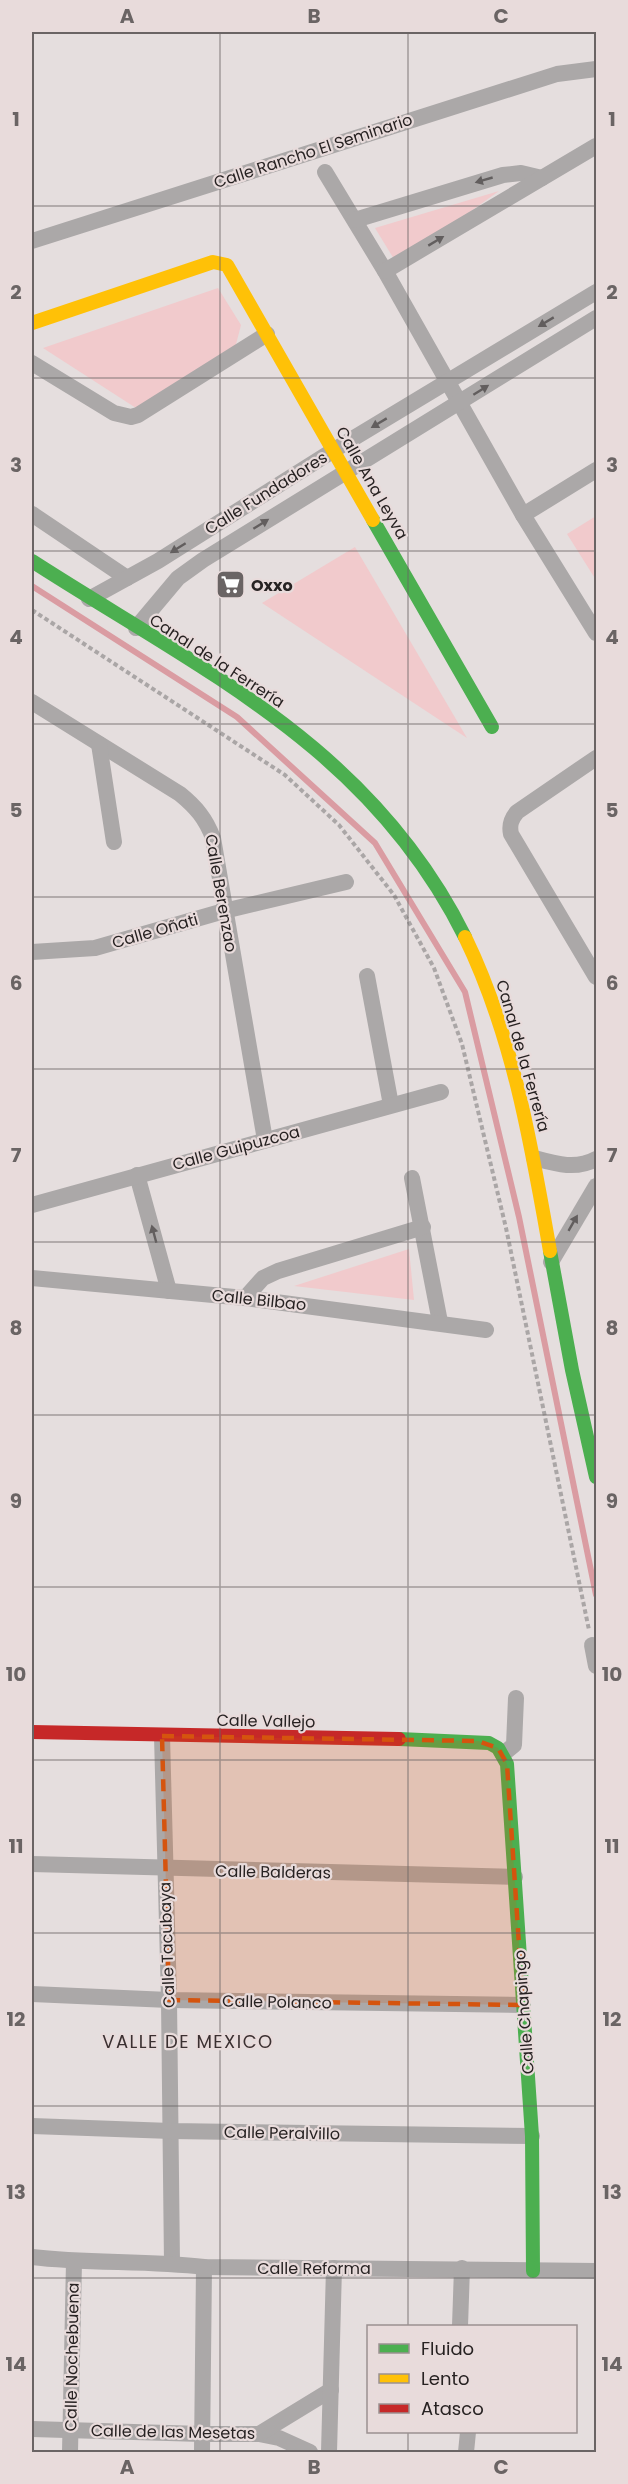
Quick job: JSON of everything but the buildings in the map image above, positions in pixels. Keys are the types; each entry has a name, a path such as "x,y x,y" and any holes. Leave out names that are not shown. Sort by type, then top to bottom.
{"street":[{"name":"Calle Rancho El Seminario","path":"32,241 557,74 597,69"},
{"path":"385,270 597,146"},
{"path":"325,172 385,270 523,515 596,633"},
{"path":"355,220 503,175 520,173 542,178"},
{"name":"Calle Ana Leyva","path":"32,323 218,261 227,265 492,727"},
{"name":"Calle Fundadores","path":"89,599 159,561 334,450 597,292"},
{"name":"Calle Fundadores","path":"136,628 178,578 190,569 345,471 597,318"},
{"path":"32,363 114,413 131,417 138,415 267,334"},
{"path":"523,515 597,471"},
{"path":"32,514 127,578"},
{"name":"Canal de la Ferrería","path":"32,561 89,599 200,666 310,742 361,790 414,853 440,891 477,960 506,1045 534,1158 567,1346 597,1477"},
{"name":"Calle Berenzao","path":"32,702 180,794 194,805 206,820 213,838 266,1140"},
{"path":"99,744 114,842"},
{"path":"597,758 517,812 510,822 511,834 597,977"},
{"name":"Calle Oñati","path":"32,952 95,948 224,911 346,882"},
{"path":"367,976 392,1106"},
{"name":"Calle Guipuzcoa","path":"32,1205 441,1092"},
{"path":"534,1158 564,1166 589,1163 597,1159"},
{"path":"137,1175 169,1291"},
{"path":"412,1178 440,1322"},
{"path":"551,1262 597,1186"},
{"path":"245,1298 263,1278 278,1271 423,1227"},
{"name":"Calle Bilbao","path":"32,1278 245,1298 440,1322 486,1330"},
{"path":"592,1645 597,1666"},
{"path":"500,1751 514,1745 516,1698"},
{"name":"Calle Vallejo","path":"32,1732 478,1741 489,1743 500,1751"},
{"name":"Calle Tacubaya","path":"162,1736 164,1870 170,2000 172,2263"},
{"name":"Calle Chapingo","path":"500,1751 507,1764 516,1877 532,2136 533,2271"},
{"name":"Calle Balderas","path":"32,1864 164,1870 516,1877"},
{"name":"Calle Polanco","path":"32,1994 170,2000 523,2005"},
{"name":"Calle Peralvillo","path":"32,2126 171,2131 532,2136"},
{"name":"Calle Reforma","path":"32,2257 74,2262 172,2263 204,2267 597,2271"},
{"name":"Calle Nochebuena","path":"70,2452 74,2262"},
{"path":"202,2452 204,2267"},
{"path":"329,2452 334,2268"},
{"path":"460,2325 462,2268"},
{"path":"259,2434 331,2390"},
{"name":"Calle de las Mesetas","path":"32,2429 259,2434 279,2438 310,2452"},
{"path":"466,2452 468,2433"}],"highlighted area":[{"path":"162,1736 478,1741 498,1748 507,1764 523,2005 169,2000"}],"shaded area":[{"path":"499,191 397,264 375,228"},
{"path":"218,288 241,325 234,352 136,408 43,348"},
{"path":"596,516 596,580 567,534"},
{"path":"355,547 467,738 262,603"},
{"path":"409,1249 414,1300 294,1286"}],"waterway":[{"path":"32,586 237,717 375,843 465,992 519,1217 596,1595"}],"traffic: fast":[{"path":"373,520 492,727"},
{"path":"32,561 218,678 277,719 331,763 381,813 426,871 465,937"},
{"path":"550,1251 572,1370 596,1477"},
{"path":"399,1739 489,1743 498,1748 507,1764 532,2136 533,2271"}],"traffic: slow":[{"path":"32,323 213,262 227,265 373,520"},
{"path":"465,937 482,974 508,1051 527,1130 550,1251"}],"traffic: jam":[{"path":"32,1732 399,1739"}],"place":[{"name":"Oxxo","path":"230,585"}],"district":[{"name":"VALLE DE MEXICO","path":"188,2041"}]}
